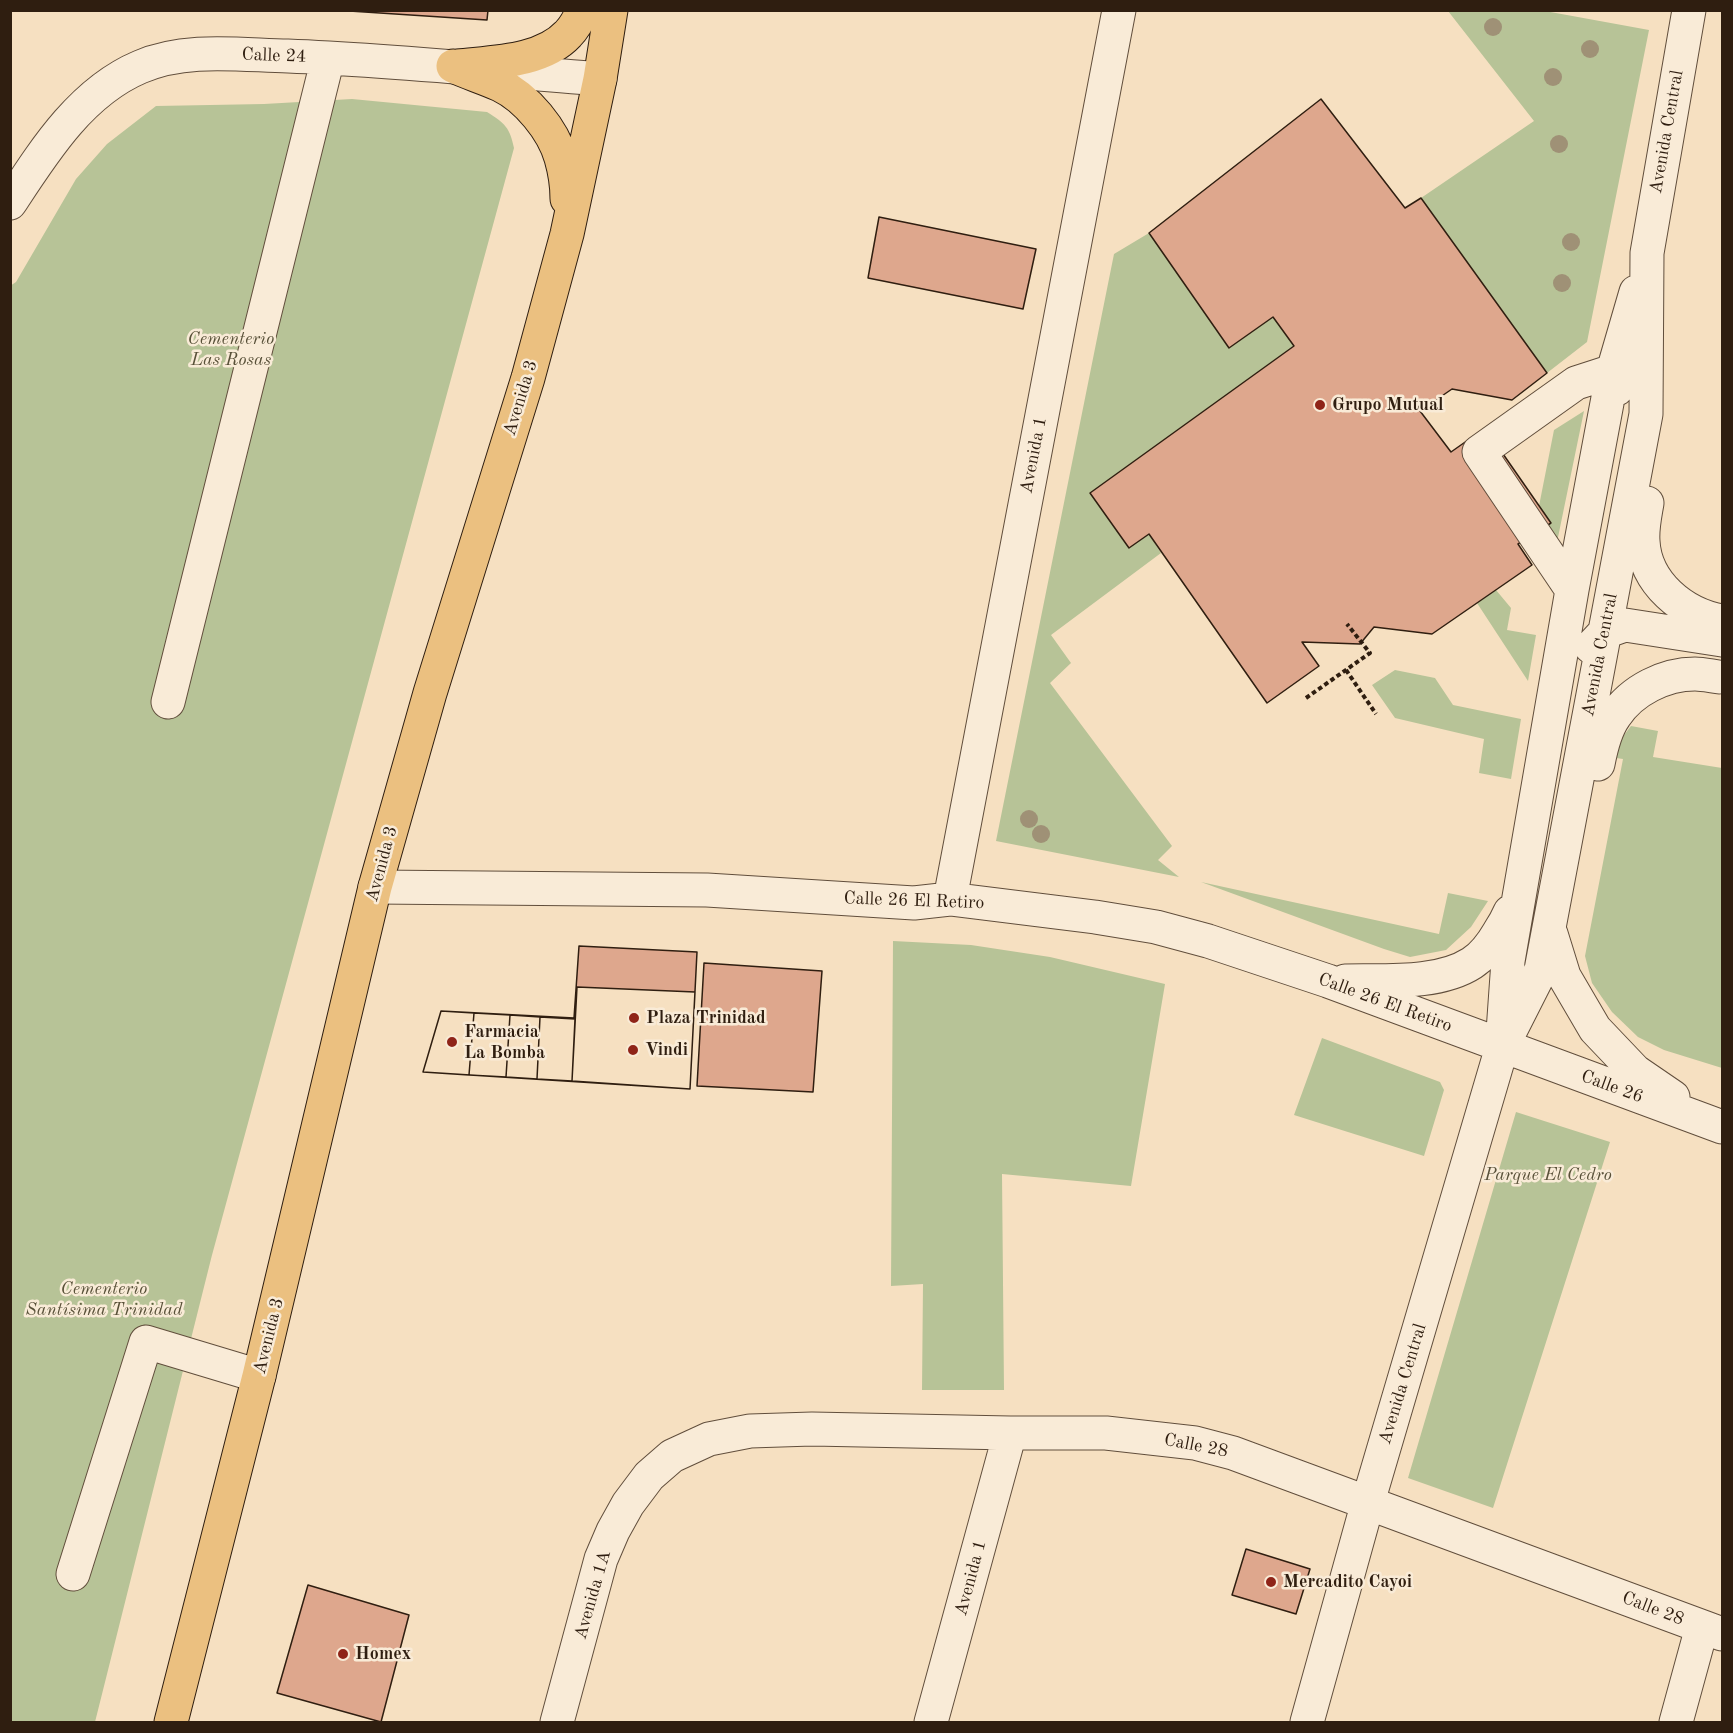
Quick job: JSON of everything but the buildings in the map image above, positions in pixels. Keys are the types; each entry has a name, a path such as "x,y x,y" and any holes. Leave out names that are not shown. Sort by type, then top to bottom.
{"main road":[{"path":"453,66 517,60 534,54 567,36 583,10"},
{"name":"Avenida 3","path":"171,1722 259,1376 375,887 430,693 528,378 567,234 600,79 611,10"},
{"path":"453,66 501,86 522,100 551,135 561,157 567,183 567,234"}],"street":[{"name":"Avenida 1","path":"950,899 1119,10"},
{"name":"Avenida Central","path":"1502,1047 1508,961 1572,590 1613,371 1647,253 1689,10"},
{"name":"Calle 24","path":"10,203 40,156 62,128 97,94 141,66 167,59 203,53 328,58 600,79"},
{"path":"168,702 328,58"},
{"name":"Avenida Central","path":"1307,1722 1368,1502 1502,1047 1542,970 1646,414 1647,253"},
{"path":"1646,332 1660,427 1643,526 1645,555 1660,586 1671,597 1697,615 1722,621"},
{"path":"1572,590 1479,452 1576,383 1613,371 1623,416 1612,480 1627,516"},
{"path":"1591,486 1603,525 1590,597 1605,632"},
{"path":"1553,1065 1537,1039 1530,1021 1526,1000 1524,963 1579,662 1605,632 1625,625 1721,659"},
{"path":"1560,871 1584,840 1600,751 1614,716 1626,702 1657,682 1695,674 1721,659"},
{"path":"1328,981 1417,979 1448,974 1472,963 1491,946 1508,918 1523,867"},
{"name":"Calle 26 El Retiro","path":"375,887 706,890 914,903 950,899 1095,917 1156,927 1208,941 1328,981 1502,1047"},
{"path":"1549,928 1564,976 1595,1029 1635,1071 1716,1125"},
{"name":"Calle 26","path":"1502,1047 1716,1125"},
{"path":"73,1574 146,1342 259,1376"},
{"name":"Calle 28","path":"649,1476 672,1456 709,1439 750,1431 812,1429 1106,1433 1195,1443 1233,1453 1368,1502 1712,1631"},
{"name":"Avenida 1","path":"931,1722 1010,1433"},
{"name":"Avenida 1A","path":"557,1722 601,1559 628,1504 649,1476"},
{"path":"1676,1722 1712,1631"}],"path":[{"path":"1306,698 1370,653 1347,624"},
{"path":"1346,670 1376,714"}],"green space":[{"path":"1448,11 1545,11 1649,30 1587,342 1547,373 1421,198 1534,121"},
{"name":"Cementerio Las Rosas","path":"352,99 487,112 506,127 511,135 514,148 212,1255 95,1722 11,1722 10,286 16,282 76,179 107,144 156,106 264,104"},
{"path":"1149,233 1229,348 1273,317 1294,346 1090,493 1129,548 1149,534 1161,553 1051,635 1071,663 1050,683 1172,846 1158,860 1179,877 996,841 1114,254"},
{"path":"1584,411 1556,547 1538,531 1551,523 1539,506 1554,430"},
{"path":"1496,590 1511,608 1507,630 1536,635 1528,681 1477,603"},
{"path":"1395,670 1435,678 1453,705 1521,719 1511,779 1479,773 1484,739 1395,718 1372,685"},
{"path":"1631,726 1658,731 1653,757 1722,768 1722,1068 1664,1050 1638,1037 1612,1012 1592,983 1585,956 1623,759 1616,758 1621,739"},
{"path":"1201,882 1439,934 1448,893 1488,901 1471,927 1446,950 1410,957"},
{"path":"893,941 971,945 1050,957 1165,984 1131,1186 1002,1174 1004,1390 922,1390 923,1284 891,1286"},
{"path":"1322,1038 1440,1082 1444,1090 1424,1156 1294,1115"},
{"name":"Parque El Cedro","path":"1516,1112 1610,1142 1493,1508 1408,1478"}],"place":[{"name":"Grupo Mutual","path":"1320,405"},
{"name":"Plaza Trinidad","path":"634,1018"},
{"name":"Farmacia La Bomba","path":"452,1042"},
{"name":"Vindi","path":"633,1050"},
{"name":"Mercadito Cayoi","path":"1271,1582"},
{"name":"Homex","path":"343,1654"}],"park label":[{"name":"Cementerio Santísima Trinidad","path":"104,1299"}]}
